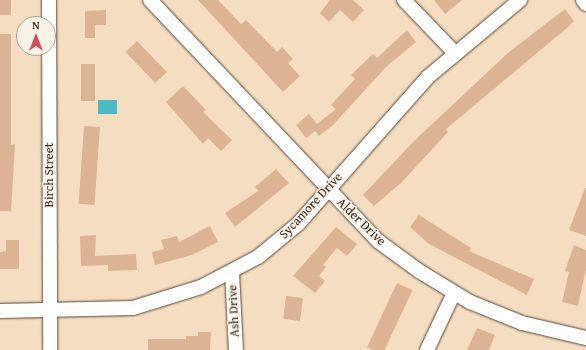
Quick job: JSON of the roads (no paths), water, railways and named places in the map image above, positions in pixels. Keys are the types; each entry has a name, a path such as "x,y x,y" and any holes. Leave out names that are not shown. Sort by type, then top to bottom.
{"street":[{"name":"Birch Street","path":"49,0 50,350"},
{"name":"Alder Drive","path":"150,0 328,190 378,241 454,293 522,322 586,338"},
{"path":"404,0 455,53"},
{"name":"Sycamore Drive","path":"0,311 133,308 174,298 232,272 279,241 328,190 396,110 455,53 520,0"},
{"path":"584,0 586,4"},
{"name":"Ash Drive","path":"232,272 236,350"},
{"path":"427,350 454,293"}],"water":[{"path":"98,100 117,100 117,114 98,114"}]}
